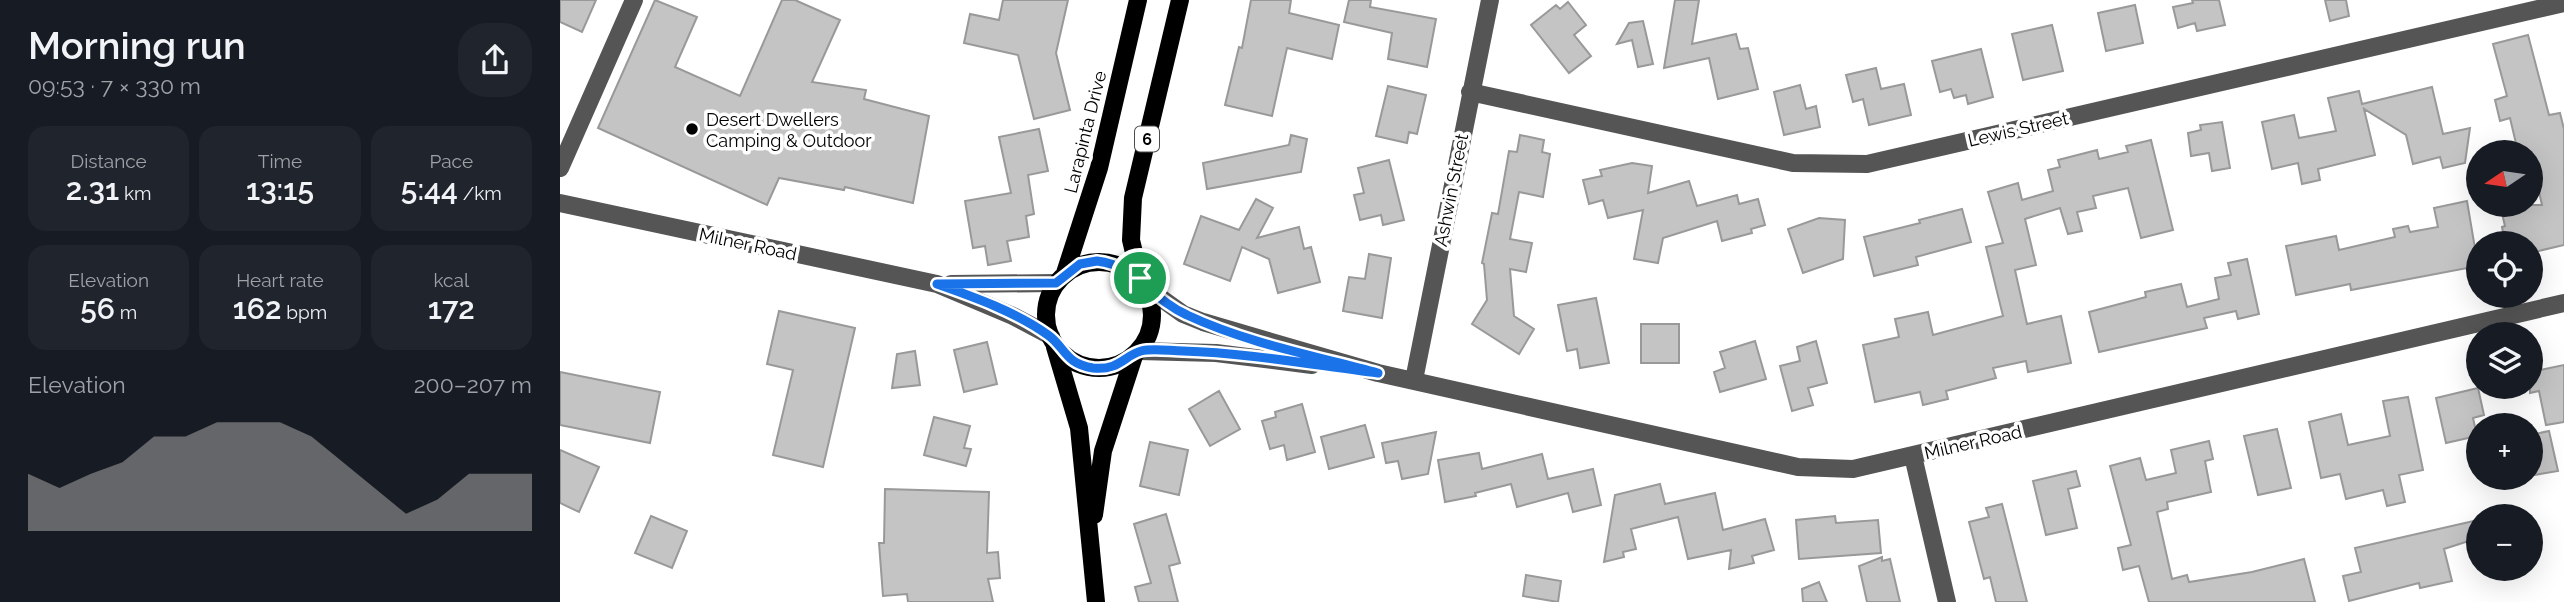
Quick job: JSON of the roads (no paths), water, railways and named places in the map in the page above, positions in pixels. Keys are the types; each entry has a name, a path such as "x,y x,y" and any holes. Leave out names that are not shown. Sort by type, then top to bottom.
{"main road":[{"name":"Larapinta Drive","path":"1060,278 1099,168 1138,0"},
{"name":"6","path":"1096,602 1093,528 1103,451 1136,354 1152,323 1152,306 1142,282 1131,240 1133,198 1180,0"},
{"path":"1060,278 1080,264 1097,261 1114,263 1142,282"},
{"name":"6","path":"1060,278 1046,308 1052,339 1079,428 1096,602"},
{"path":"1052,339 1063,355 1077,364 1093,368 1109,368 1136,354"}],"street":[{"path":"560,168 634,0"},
{"name":"Ashwin Street","path":"1414,380 1490,0"},
{"name":"Lewis Street","path":"1470,92 1793,163 1867,164 2564,3"},
{"name":"Milner Road","path":"560,203 937,284 1013,316 1052,339"},
{"name":"Milner Road","path":"937,284 1060,278"},
{"name":"Milner Road","path":"1142,282 1183,314 1203,322 1378,373"},
{"name":"Milner Road","path":"1136,354 1235,355 1378,373 1798,467 1853,468 2564,303"},
{"path":"1913,456 1947,602"}],"place":[{"name":"Desert Dwellers Camping & Outdoor","path":"692,129"}]}
